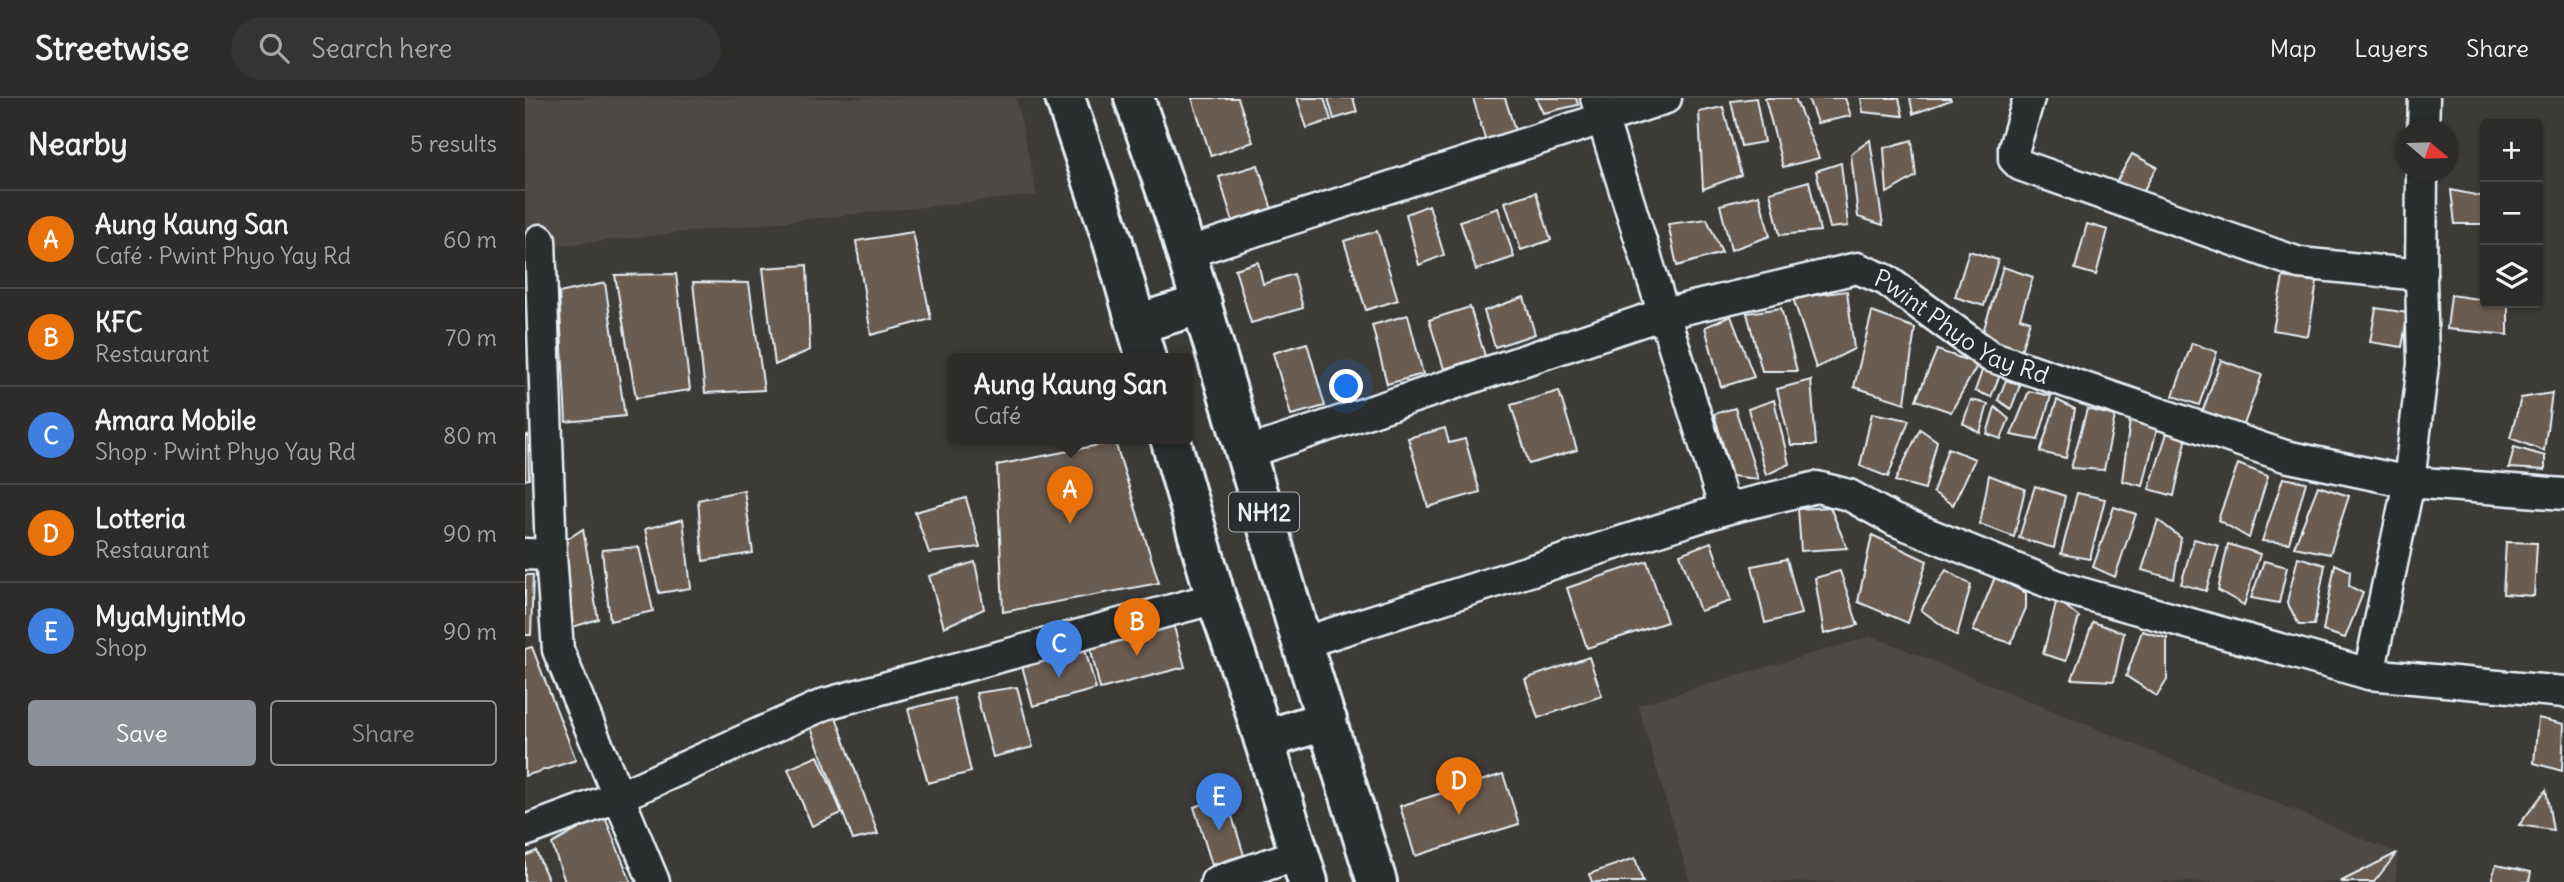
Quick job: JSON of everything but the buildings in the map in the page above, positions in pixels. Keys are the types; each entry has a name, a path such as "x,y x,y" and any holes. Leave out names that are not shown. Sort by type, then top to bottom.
{"highway":[{"path":"1065,98 1113,242 1141,341 1202,304"},
{"name":"NH12","path":"1134,98 1187,253 1377,882"},
{"name":"NH12","path":"1172,444 1216,598 1304,868"},
{"path":"1264,740 1327,720"}],"street":[{"path":"1187,253 1599,108 1666,98"},
{"path":"2029,98 2014,148 2014,159 2020,165 2299,263 2421,275"},
{"path":"2423,119 2424,98"},
{"path":"1599,108 1725,509"},
{"path":"2369,674 2409,482 2423,364 2423,182"},
{"path":"540,240 538,554 558,650 654,882"},
{"name":"Pwint Phyo Yay Rd","path":"1246,453 1663,314 1857,268 1886,280 1990,356 2285,456 2409,482 2564,494"},
{"path":"1303,643 1725,509 1817,487 1849,495 1894,520 2063,588 2369,674 2564,692"},
{"path":"525,831 620,796 825,704 1216,598"},
{"path":"1216,882 1304,868"}],"shaded area":[{"path":"525,98 1016,98 1037,195 525,249"},
{"path":"1872,636 2397,853 2396,882 1690,882 1638,705"}],"place":[{"name":"Aung Kaung San","path":"1070,524"},
{"name":"KFC","path":"1137,656"},
{"name":"Amara Mobile","path":"1059,678"},
{"name":"Lotteria","path":"1459,815"},
{"name":"MyaMyintMo","path":"1219,831"}]}
